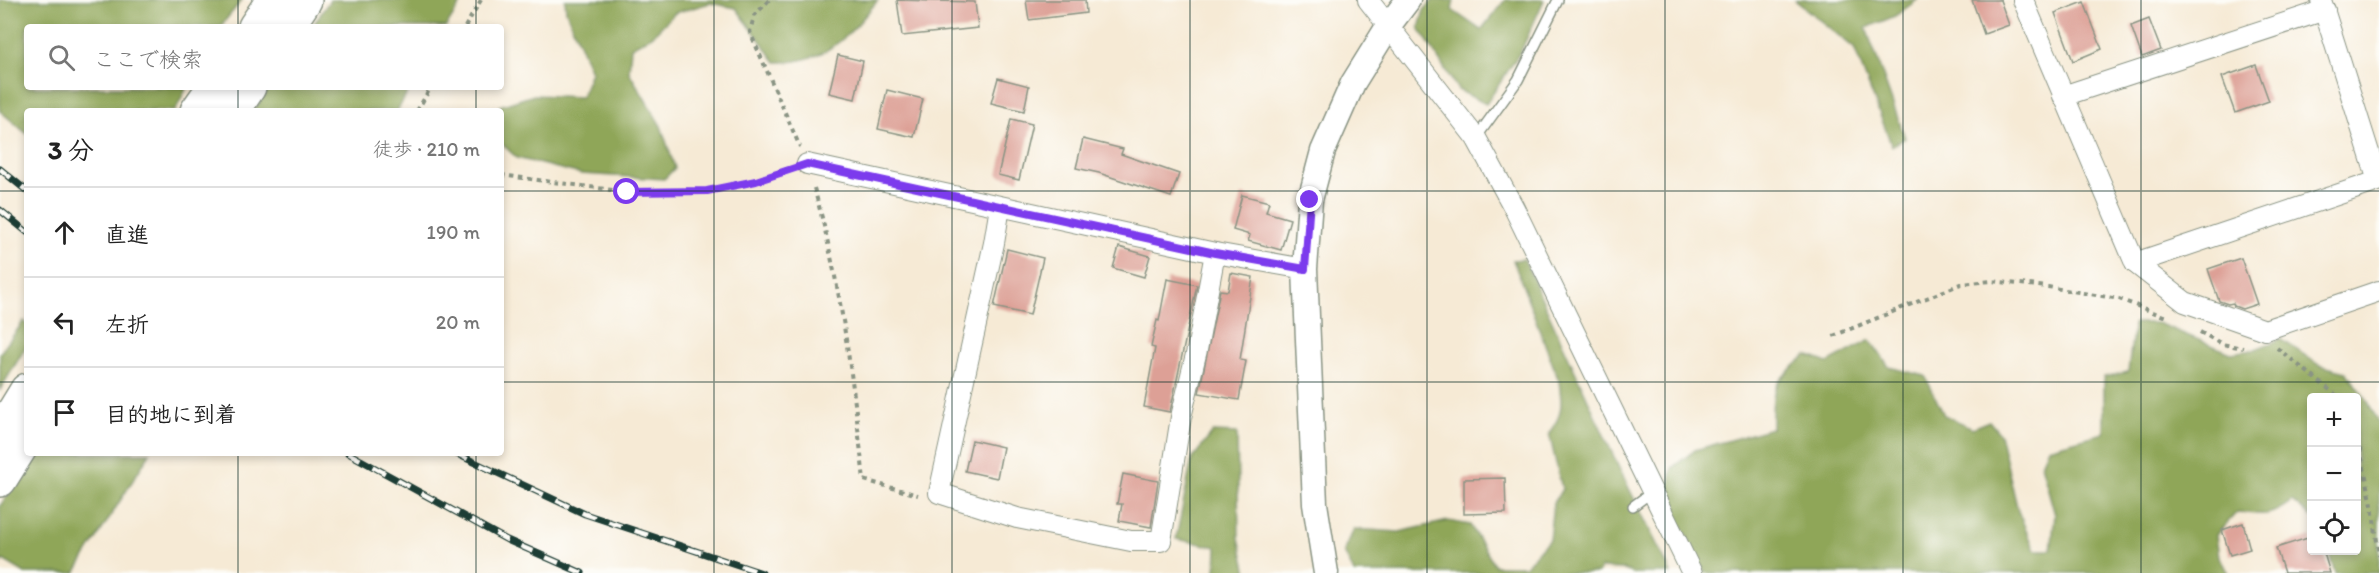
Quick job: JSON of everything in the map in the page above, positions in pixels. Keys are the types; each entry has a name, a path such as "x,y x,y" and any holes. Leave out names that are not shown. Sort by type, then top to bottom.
{"highway":[{"path":"257,24 273,0"},
{"path":"289,24 305,0"},
{"path":"199,108 212,90"},
{"path":"235,108 247,90"},
{"path":"0,434 24,395"},
{"path":"0,480 24,443"}],"street":[{"path":"1368,0 1476,138 1514,208 1692,573"},
{"path":"1326,573 1315,504 1305,269 1310,200 1323,151 1353,83 1389,25 1408,0"},
{"path":"2023,0 2135,263 2185,302 2264,334 2379,291"},
{"path":"2063,96 2323,5 2378,181 2135,263"},
{"path":"807,164 1215,253 1305,269"},
{"path":"1000,207 992,255 939,493 1017,518 1131,542 1161,540 1181,417 1197,350 1215,253"}],"lane":[{"path":"1476,138 1518,80 1558,0"},
{"path":"1633,507 1652,492"}],"path":[{"path":"467,24 481,0"},
{"path":"769,0 753,16 750,32 807,164 823,220 854,386 864,480 917,495 939,493"},
{"path":"419,108 429,90"},
{"path":"504,175 627,192 707,191 756,181 807,164"},
{"path":"1833,336 1961,284 1991,281 2048,286 2119,299 2175,320"},
{"path":"2194,330 2222,344 2244,348 2264,334 2334,393"},
{"path":"2359,447 2372,505 2379,555"}],"green space":[{"path":"0,0 242,0 222,24 24,24 24,90 186,90 176,108 24,108 24,131 0,111"},
{"path":"330,0 463,0 448,24 314,24"},
{"path":"565,0 878,0 846,36 822,53 809,58 776,62 736,8 710,3 675,13 652,36 631,47 629,72 661,126 675,168 664,179 581,174 517,158 504,146 504,108 499,108 499,106 534,95 581,97 591,72 566,11"},
{"path":"1433,0 1454,0 1452,10 1481,30 1505,0 1544,0 1521,51 1486,104 1458,90 1419,28 1424,10"},
{"path":"1795,0 1917,0 1895,16 1866,28 1905,138 1892,146 1854,48"},
{"path":"268,90 409,90 399,108 255,108"},
{"path":"1524,259 1619,468 1671,573 1632,573 1622,569 1601,568 1598,573 1354,573 1344,552 1354,529 1399,532 1448,521 1470,525 1495,566 1525,566 1549,539 1553,504 1562,489 1549,433 1560,414 1561,396 1559,381 1513,260"},
{"path":"24,321 24,350 0,390 0,353"},
{"path":"2134,323 2157,323 2231,353 2253,350 2281,339 2319,365 2346,372 2368,402 2379,424 2379,573 2335,573 2329,555 2361,555 2361,393 2307,393 2307,514 2292,501 2272,513 2237,512 2216,535 2219,557 2228,573 1705,573 1668,499 1672,468 1695,450 1772,428 1774,393 1777,386 1787,372 1807,355 1828,363 1870,340 1889,367 1925,376 1944,415 1972,428 1989,421 2000,434 2018,511 2035,550 2051,550 2055,515 2041,464 2048,448 2104,433 2104,377 2128,372"},
{"path":"1213,432 1237,433 1239,538 1247,573 1216,573 1217,547 1176,539 1192,459"},
{"path":"33,456 148,456 75,573 25,573 3,560 0,565 0,506"}],"building":[{"path":"897,0 975,2 978,28 902,36"},
{"path":"1026,0 1085,0 1086,13 1029,20"},
{"path":"1972,0 2000,0 2009,25 1984,34"},
{"path":"2084,2 2102,49 2073,61 2055,13"},
{"path":"2149,19 2161,50 2142,57 2131,26"},
{"path":"838,55 863,61 855,99 829,93"},
{"path":"2256,65 2269,101 2235,113 2222,77"},
{"path":"998,78 1029,86 1024,111 991,103"},
{"path":"887,90 923,99 914,137 878,129"},
{"path":"1011,119 1032,124 1019,180 998,175"},
{"path":"1083,139 1123,149 1121,154 1179,174 1171,197 1099,173 1076,168"},
{"path":"1242,195 1269,202 1266,212 1290,219 1281,250 1248,241 1250,235 1233,230"},
{"path":"1119,247 1150,256 1144,277 1113,268"},
{"path":"1007,249 1043,258 1030,315 994,307"},
{"path":"2241,258 2257,304 2242,309 2234,306 2233,303 2219,301 2208,269"},
{"path":"1231,273 1253,277 1240,360 1246,361 1239,400 1199,393 1220,290 1228,291"},
{"path":"1167,279 1197,285 1170,412 1144,407 1155,348 1151,347 1157,320 1159,321"},
{"path":"972,440 1003,447 997,478 965,471"},
{"path":"1123,474 1158,481 1151,527 1119,521 1122,504 1117,504"},
{"path":"1505,478 1506,513 1464,514 1464,479"},
{"path":"2243,523 2250,549 2230,555 2222,530"},
{"path":"2307,538 2307,555 2325,555 2330,573 2284,573 2276,548"}],"railway":[{"path":"0,169 24,189"},
{"path":"0,210 24,230"},
{"path":"353,456 507,540 582,573"},
{"path":"461,456 585,514 762,573"}],"route":[{"path":"627,192 707,191 756,181 807,164 1215,253 1305,269 1310,200"}]}
